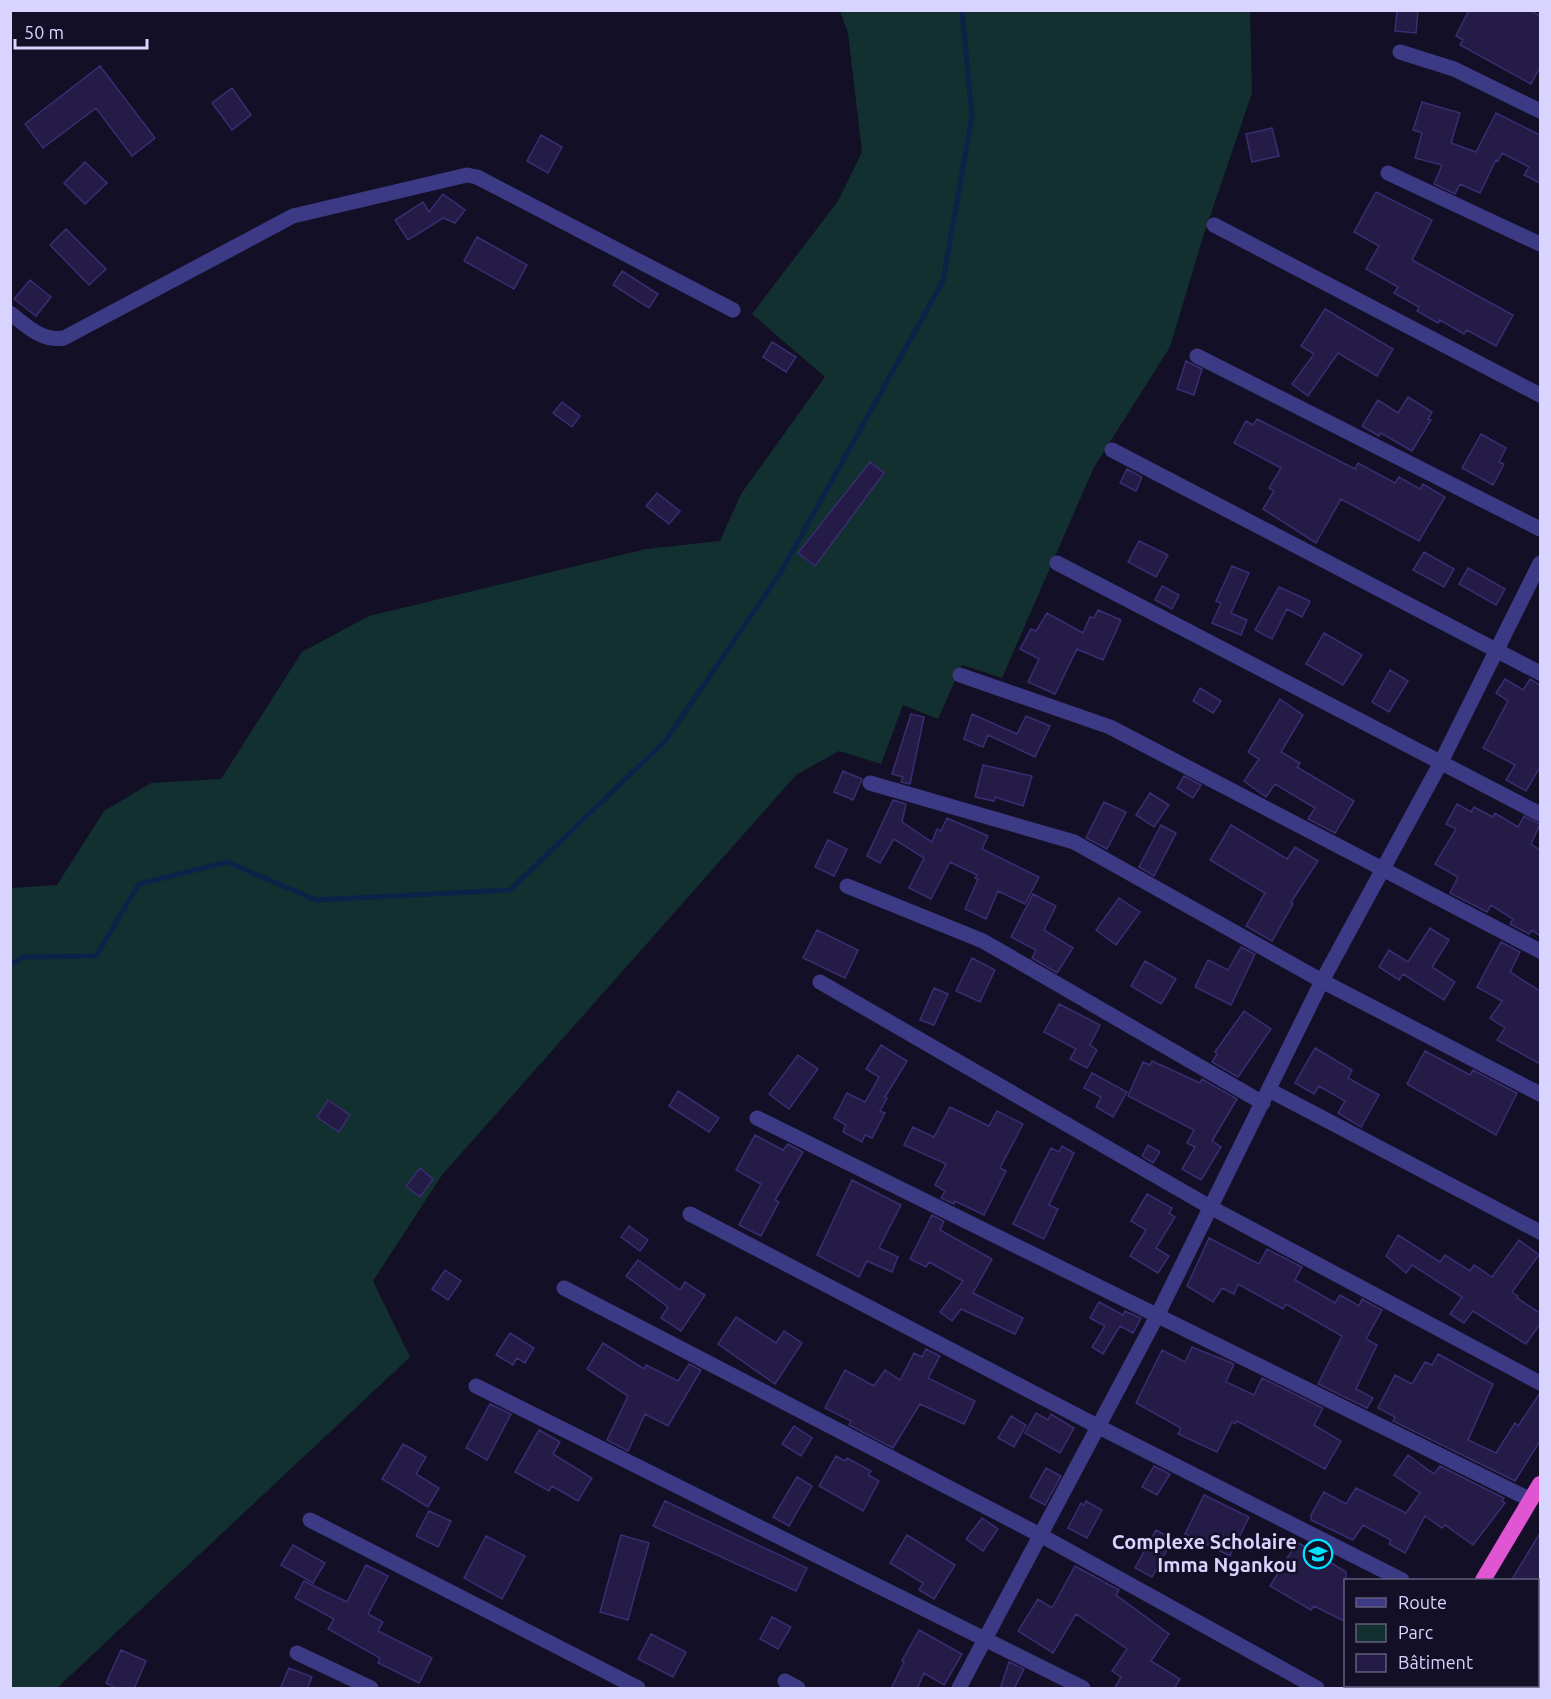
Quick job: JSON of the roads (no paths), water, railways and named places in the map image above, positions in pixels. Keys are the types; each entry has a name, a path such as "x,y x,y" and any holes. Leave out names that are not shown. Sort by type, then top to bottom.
{"highway":[{"path":"1489,1578 1540,1484"}],"street":[{"path":"1400,52 1454,69 1540,111"},
{"path":"1388,173 1540,244"},
{"path":"10,313 44,337 53,340 64,338 293,216 467,175 477,177 733,310"},
{"path":"1214,225 1540,395"},
{"path":"1197,356 1540,529"},
{"path":"1112,450 1540,673"},
{"path":"1057,563 1540,814"},
{"path":"959,1689 1157,1316 1322,981 1440,764 1540,563"},
{"path":"960,675 1110,727 1540,951"},
{"path":"870,783 1074,843 1322,981 1540,1094"},
{"path":"847,886 982,941 1266,1097 1540,1232"},
{"path":"820,982 1210,1207 1540,1383"},
{"path":"757,1118 1531,1500"},
{"path":"690,1214 1099,1427 1398,1579"},
{"path":"564,1288 1042,1536 1317,1689"},
{"path":"476,1386 1083,1689"},
{"path":"310,1520 638,1689"},
{"path":"297,1653 371,1689"}],"waterway":[{"path":"10,965 24,957 96,956 139,884 227,862 316,900 510,890 666,740 781,572 943,281 972,116 962,10"}],"place":[{"name":"Complexe Scholaire Imma Ngankou","path":"1318,1554"}]}
